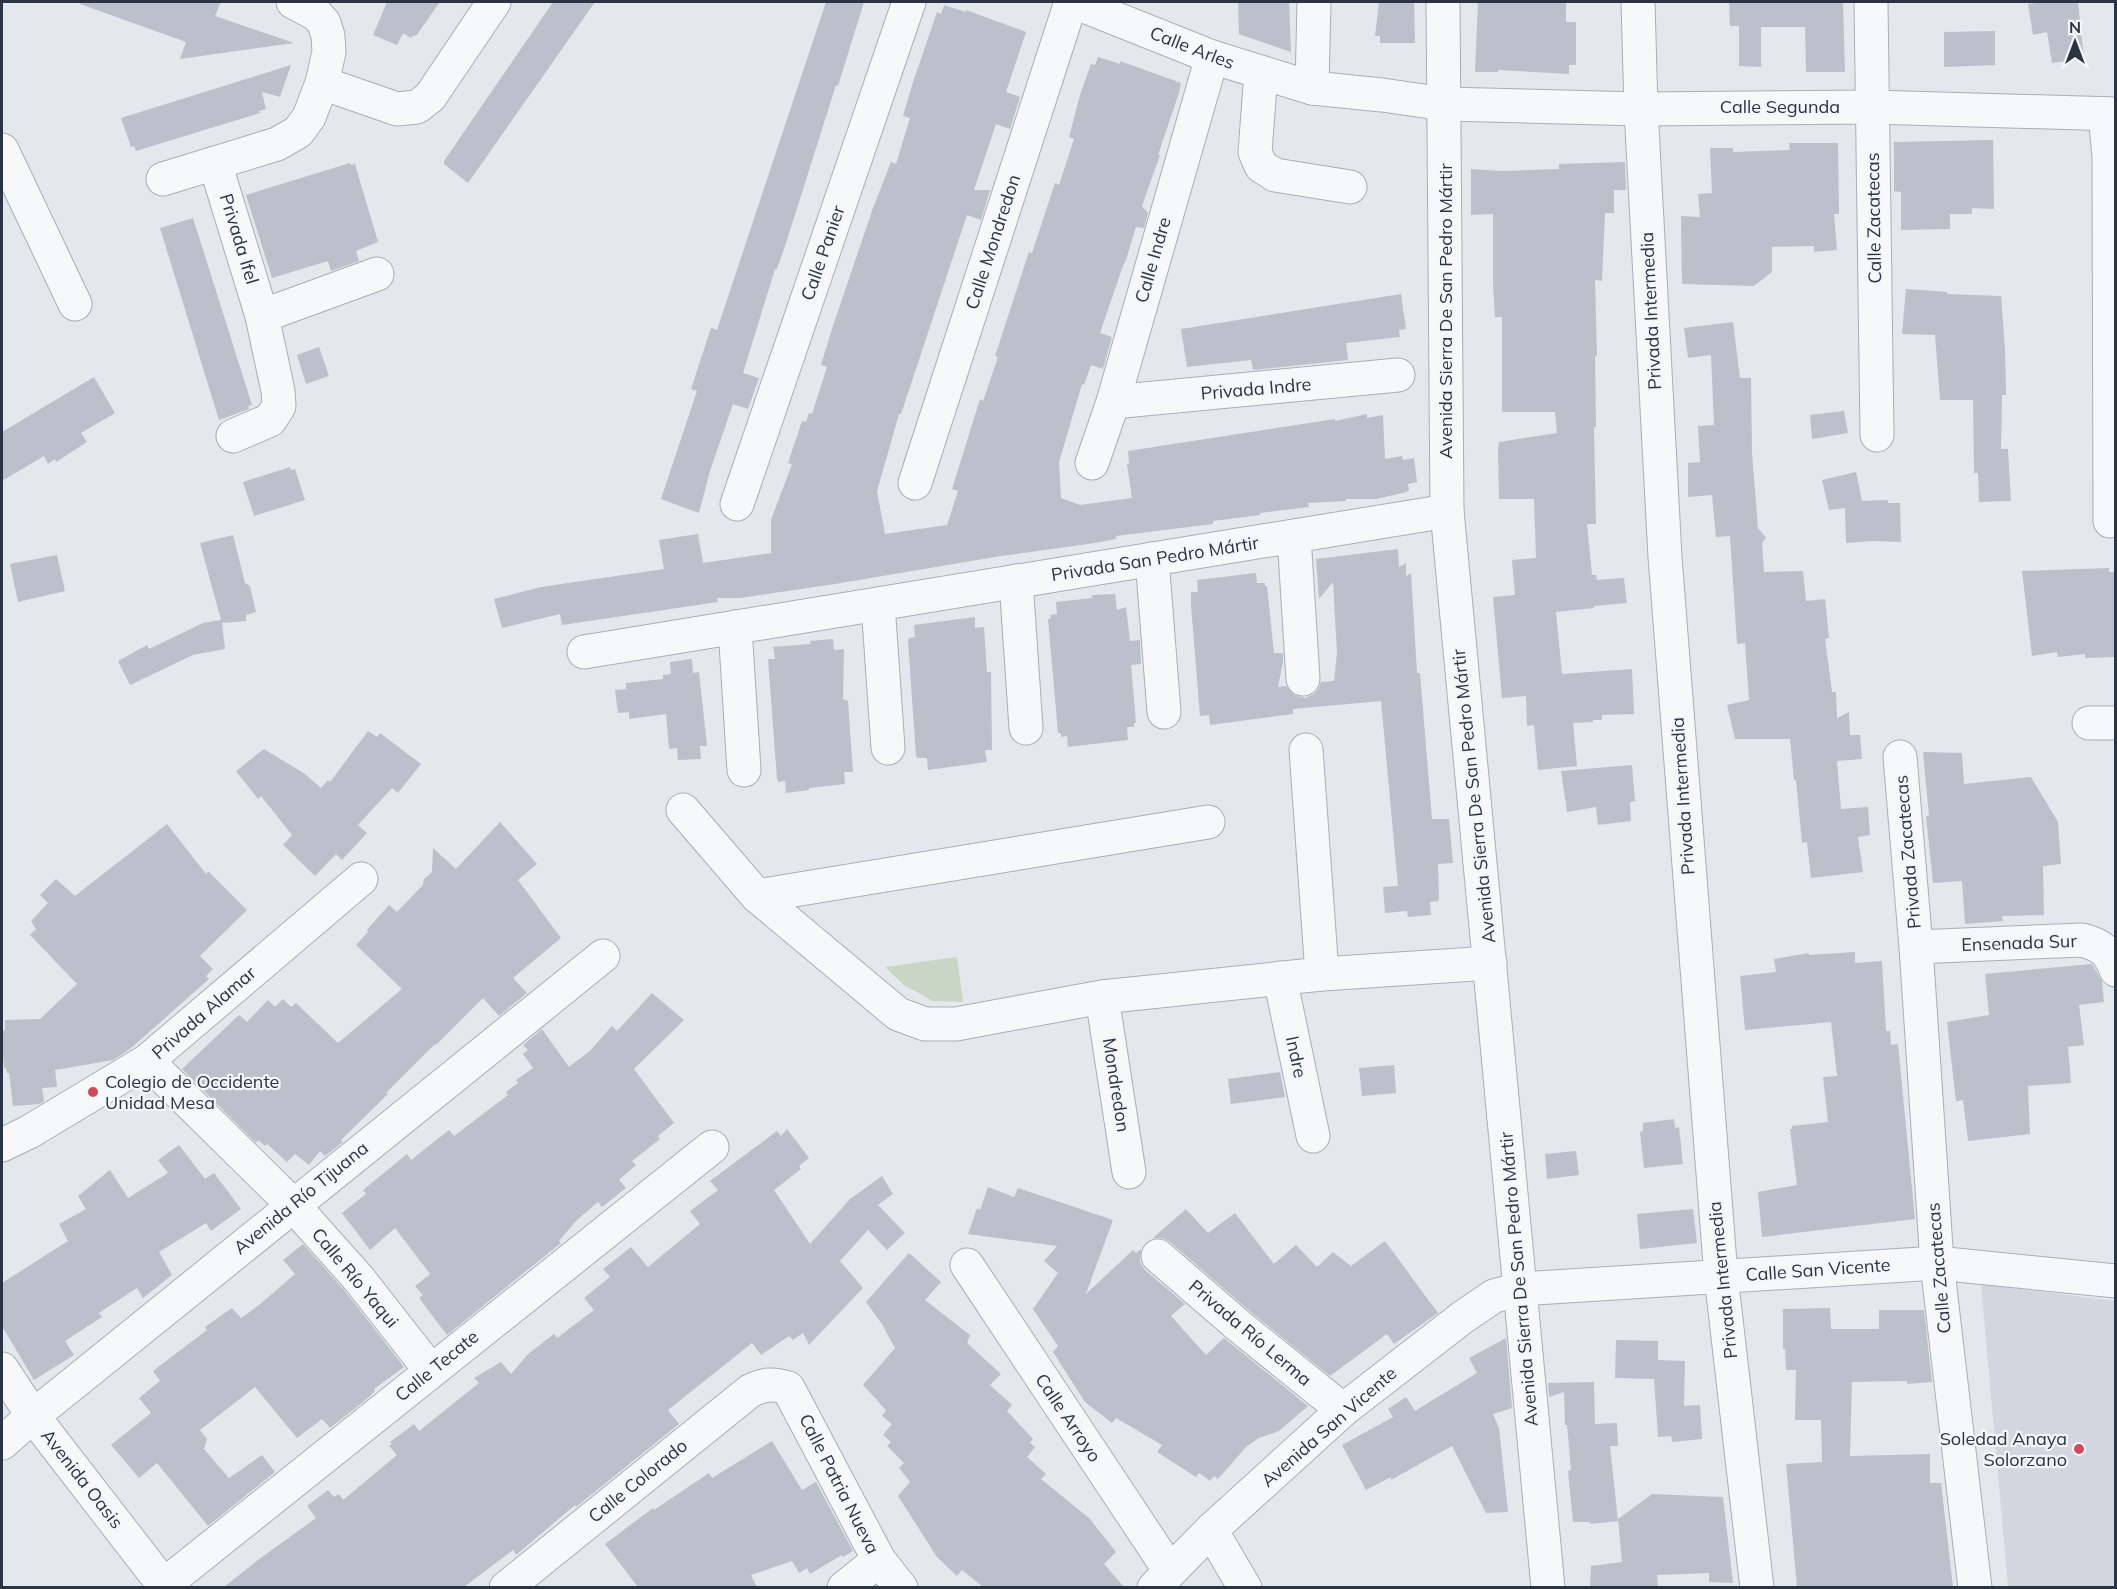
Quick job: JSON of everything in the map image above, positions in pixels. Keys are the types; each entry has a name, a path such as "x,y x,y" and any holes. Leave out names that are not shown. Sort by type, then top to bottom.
{"street":[{"path":"163,179 277,144 298,132 309,117 322,83 329,52 324,23 303,5 293,2"},
{"path":"322,83 397,109 417,107 430,97 494,2"},
{"name":"Calle Panier","path":"737,504 909,2"},
{"name":"Calle Arles","path":"1073,2 1212,57 1312,88 1444,104"},
{"name":"Calle Mondredon","path":"915,483 1073,2"},
{"path":"1312,88 1314,2"},
{"name":"Avenida Sierra De San Pedro Mártir","path":"1443,2 1447,511 1548,1587"},
{"name":"Privada Intermedia","path":"1638,2 1641,108 1665,556 1721,1276 1757,1587"},
{"name":"Calle Zacatecas","path":"1871,2 1877,435"},
{"name":"Calle Indre","path":"1092,463 1113,402 1212,57"},
{"path":"1261,73 1255,152 1261,166 1275,175 1350,187"},
{"name":"Calle Segunda","path":"1444,104 1641,108 1872,107 2110,114"},
{"path":"2110,114 2112,298 2110,521"},
{"path":"2,150 75,304"},
{"name":"Privada Ifel","path":"215,163 262,316 278,391 279,406 270,420 233,436"},
{"path":"262,316 376,274"},
{"name":"Privada Indre","path":"1113,402 1398,375"},
{"name":"Privada San Pedro Mártir","path":"584,652 1447,511"},
{"path":"1294,536 1303,679"},
{"path":"1152,559 1164,712"},
{"path":"1016,581 1026,728"},
{"path":"878,604 888,748"},
{"path":"735,627 744,770"},
{"path":"1306,750 1322,974"},
{"name":"Privada Zacatecas","path":"1900,757 1916,947"},
{"path":"683,810 757,896 898,1014 925,1024 956,1024 1102,997 1322,974 1490,963"},
{"path":"757,896 1208,822"},
{"name":"Privada Alamar","path":"2,1144 29,1132 147,1061 361,879"},
{"name":"Ensenada Sur","path":"1916,947 2082,940 2097,944 2108,953 2114,966"},
{"name":"Calle Zacatecas","path":"1916,947 1937,1263 1975,1587"},
{"name":"Avenida Río Tijuana","path":"2,1443 603,956"},
{"name":"Indre","path":"1280,978 1313,1136"},
{"name":"Mondredon","path":"1102,997 1129,1172"},
{"name":"Calle Río Yaqui","path":"147,1061 293,1205 359,1279 431,1371"},
{"name":"Calle Tecate","path":"165,1586 711,1147"},
{"name":"Privada Río Lerma","path":"1158,1256 1239,1326 1343,1410"},
{"name":"Calle San Vicente","path":"1521,1289 1937,1263 2115,1281"},
{"name":"Calle Arroyo","path":"967,1265 1162,1579"},
{"name":"Avenida San Vicente","path":"1162,1579 1211,1530 1343,1410 1494,1296 1521,1289"},
{"name":"Avenida Oasis","path":"2,1369 33,1416 165,1586"},
{"name":"Calle Patria Nueva","path":"775,1384 788,1388 879,1560 901,1587"},
{"name":"Calle Colorado","path":"506,1587 750,1391 762,1385 775,1384"},
{"path":"1211,1530 1245,1587"},
{"path":"844,1587 879,1560"}],"shaded area":[{"path":"1981,1284 2115,1301 2115,1587 2008,1587"}],"green space":[{"path":"957,957 963,1002 933,1001 904,985 885,967"}],"building":[{"path":"81,2 221,2 215,16 294,43 180,59 186,42 80,4"},
{"path":"387,2 440,2 416,36 411,38 403,33 397,45 373,35"},
{"path":"553,2 595,2 468,183 444,164 444,161"},
{"path":"826,2 864,2 787,240 777,269 775,269 743,373 759,378 748,409 733,404 710,471 699,513 661,499 697,391 691,389 711,328 717,330"},
{"path":"1238,2 1289,2 1291,52 1239,34"},
{"path":"1379,2 1414,2 1415,43 1380,43 1380,36 1375,36"},
{"path":"1478,2 1566,2 1566,22 1576,22 1576,65 1569,65 1569,74 1498,70 1498,72 1475,72"},
{"path":"1729,2 1843,3 1845,72 1806,72 1805,27 1761,27 1761,67 1739,66 1739,26 1730,26"},
{"path":"2078,2 2084,59 2052,63 2047,32 2033,35 2028,4"},
{"path":"944,5 966,12 966,10 1026,32 1006,92 1020,97 1010,129 996,124 974,190 990,190 981,220 967,215 901,414 899,414 877,491 885,534 947,525 958,491 952,489 980,399 983,401 998,357 995,356 1029,252 1032,253 1055,183 1059,185 1074,139 1069,137 1080,95 1091,64 1095,65 1098,57 1120,64 1120,61 1181,83 1142,206 1148,213 1144,228 1136,227 1100,333 1112,337 1103,369 1091,365 1084,385 1082,384 1059,462 1061,498 1080,505 1132,498 1127,464 1129,464 1128,451 1335,419 1335,421 1367,414 1367,418 1383,415 1385,459 1402,456 1403,460 1414,458 1417,482 1408,484 1407,492 1376,499 1308,503 1309,507 1213,521 1213,524 1116,536 1116,539 1095,543 1001,556 835,584 740,598 717,598 718,602 562,625 560,614 502,628 494,599 541,587 664,569 659,540 698,534 703,563 771,553 771,520 792,464 788,463 802,421 806,422 809,413 812,414 827,367 821,365 832,329 873,208 891,162 896,164 910,118 903,116 912,85 937,12 941,14"},
{"path":"1995,31 1995,65 1944,67 1944,32"},
{"path":"291,65 280,97 262,92 266,109 259,111 260,113 136,151 134,146 131,147 121,118"},
{"path":"1993,140 1994,209 1972,208 1972,214 1950,214 1950,229 1901,230 1901,192 1894,191 1894,142"},
{"path":"1789,143 1838,143 1839,214 1834,214 1837,250 1814,252 1814,246 1772,247 1772,272 1754,286 1682,284 1681,216 1700,217 1698,194 1712,193 1710,148 1733,148 1733,152 1790,150"},
{"path":"1625,162 1626,190 1614,190 1614,213 1605,213 1602,281 1595,280 1596,524 1587,524 1592,575 1596,575 1597,580 1624,578 1627,603 1556,612 1562,674 1632,669 1634,714 1602,715 1602,720 1573,723 1577,766 1538,770 1534,725 1527,726 1526,696 1502,698 1493,597 1515,595 1512,560 1536,558 1534,499 1499,499 1498,450 1499,442 1557,433 1555,412 1502,412 1502,317 1495,317 1493,214 1471,215 1471,169 1501,171 1559,169 1559,164"},
{"path":"350,163 355,164 378,242 356,251 359,261 331,271 328,261 272,278 246,195"},
{"path":"193,218 252,405 248,406 249,409 219,420 160,228"},
{"path":"1906,289 1947,292 1947,294 2001,296 2006,395 2002,395 2001,449 2008,449 2011,501 1979,502 1978,473 1974,473 1973,400 1940,400 1935,335 1902,334"},
{"path":"1401,294 1406,329 1399,330 1400,337 1346,343 1348,360 1253,370 1251,360 1187,367 1181,329"},
{"path":"1733,322 1740,378 1751,378 1752,453 1758,528 1766,538 1762,543 1764,572 1803,571 1806,601 1825,599 1829,638 1825,639 1832,692 1836,692 1837,718 1849,712 1850,735 1860,735 1862,759 1837,761 1841,809 1868,807 1870,835 1858,837 1863,872 1811,878 1807,842 1802,843 1790,739 1735,739 1727,705 1749,700 1745,643 1737,644 1730,536 1716,537 1712,495 1688,497 1688,463 1700,462 1698,426 1714,425 1711,355 1688,358 1684,328"},
{"path":"319,347 329,376 306,384 297,355"},
{"path":"94,377 115,413 81,433 87,442 56,462 55,459 48,464 44,456 2,481 2,432"},
{"path":"1844,411 1848,433 1812,439 1810,415"},
{"path":"290,467 291,470 295,469 305,500 254,516 243,482"},
{"path":"1856,472 1862,501 1888,500 1888,503 1900,503 1901,542 1846,543 1845,508 1829,510 1822,480"},
{"path":"233,535 245,583 250,586 256,612 246,615 246,621 222,623 225,649 193,655 130,685 118,661 147,645 149,649 203,623 221,620 200,543"},
{"path":"1398,549 1399,567 1406,563 1406,576 1411,573 1417,673 1420,673 1432,819 1449,819 1453,863 1438,864 1439,899 1430,902 1431,915 1408,917 1407,911 1385,913 1383,887 1398,886 1381,701 1293,709 1293,714 1210,725 1209,715 1200,716 1191,605 1191,592 1198,592 1197,580 1256,573 1257,583 1265,583 1267,586 1274,653 1283,653 1278,687 1286,686 1294,695 1305,698 1314,694 1321,682 1334,681 1337,653 1333,582 1319,599 1316,559"},
{"path":"57,555 65,591 18,602 10,564"},
{"path":"2109,568 2109,572 2115,572 2115,657 2085,658 2085,654 2058,657 2057,652 2032,656 2022,571"},
{"path":"1115,594 1117,610 1126,607 1130,641 1140,640 1141,664 1131,665 1136,723 1134,727 1127,727 1128,740 1068,747 1067,736 1061,737 1061,733 1058,733 1048,619 1051,619 1050,615 1057,614 1056,602 1092,598 1092,595"},
{"path":"975,617 975,628 984,627 987,672 991,672 992,750 985,750 987,762 928,770 927,758 916,756 908,641 909,638 915,637 914,625"},
{"path":"833,639 834,650 844,649 843,699 848,701 853,772 844,772 845,784 786,793 785,781 779,782 777,779 768,659 775,659 773,647 810,644 810,641"},
{"path":"692,659 693,673 699,672 707,746 700,746 701,759 678,760 677,748 669,749 666,714 629,719 629,712 618,713 615,690 626,689 626,683 663,679 663,675 671,674 670,662"},
{"path":"368,731 377,737 380,733 421,764 398,793 392,788 358,825 367,833 342,860 336,854 315,876 283,845 292,835 261,796 258,799 236,771 264,749 305,774 321,788 328,780 330,782"},
{"path":"1923,752 1962,753 1964,784 2031,777 2058,822 2061,864 2043,866 2044,915 2002,916 2003,921 1965,924 1962,881 1933,883 1926,816 1929,816"},
{"path":"1632,765 1635,801 1630,802 1631,821 1598,825 1596,807 1567,812 1561,771"},
{"path":"500,822 537,864 518,880 561,938 513,978 527,993 499,1016 483,998 386,1093 388,1094 341,1140 343,1142 325,1156 320,1151 309,1165 295,1154 287,1162 267,1144 265,1146 258,1140 256,1143 182,1069 239,1015 247,1022 268,1000 275,1007 283,999 291,1007 296,1003 338,1043 402,989 356,945 389,905 397,912 423,885 424,879 432,872 433,848 456,869"},
{"path":"167,824 206,874 208,871 247,910 200,956 213,969 206,976 209,979 130,1049 113,1060 55,1070 57,1087 42,1088 44,1101 40,1104 13,1106 9,1073 4,1068 2,1032 5,1030 5,1020 40,1019 77,984 30,935 36,929 31,921 48,903 40,895 56,879 75,896"},
{"path":"1855,952 1855,963 1882,961 1886,1031 1890,1031 1891,1045 1898,1044 1915,1219 1762,1237 1758,1192 1797,1185 1790,1129 1792,1126 1828,1122 1823,1077 1837,1076 1831,1022 1745,1030 1740,976 1776,972 1774,959 1809,953 1809,955"},
{"path":"2092,964 2102,981 2104,1002 2079,1005 2084,1045 2068,1047 2071,1083 2028,1086 2030,1134 1968,1141 1963,1100 1956,1101 1947,1022 1989,1015 1985,974"},
{"path":"652,993 684,1020 634,1069 674,1123 658,1136 660,1139 632,1161 636,1165 619,1180 626,1188 602,1207 598,1202 577,1220 559,1241 561,1243 447,1335 419,1298 423,1295 415,1286 430,1274 395,1228 370,1250 342,1213 366,1194 363,1190 407,1154 411,1160 449,1130 454,1136 508,1095 506,1092 518,1083 516,1080 533,1068 523,1054 528,1050 523,1045 542,1029 569,1067 590,1051 612,1026 617,1031"},
{"path":"1394,1065 1396,1093 1362,1096 1359,1068"},
{"path":"1280,1072 1285,1097 1231,1104 1228,1079"},
{"path":"1674,1119 1675,1128 1679,1127 1683,1164 1644,1168 1640,1132 1643,1131 1643,1123"},
{"path":"787,1129 809,1158 799,1166 801,1169 774,1190 810,1244 850,1199 882,1176 893,1194 878,1205 905,1233 887,1250 868,1230 840,1261 863,1288 809,1345 803,1333 793,1340 789,1336 761,1355 752,1343 668,1410 679,1424 576,1507 575,1505 516,1555 513,1550 464,1587 224,1587 316,1518 307,1506 328,1490 334,1497 339,1494 343,1500 397,1455 389,1446 392,1444 390,1442 414,1424 419,1431 479,1383 474,1378 501,1362 511,1374 528,1354 554,1334 557,1338 594,1310 584,1298 610,1277 603,1269 631,1247 648,1267 700,1224 690,1211 718,1190 710,1181 777,1131 781,1136"},
{"path":"179,1145 205,1179 214,1173 241,1209 211,1231 206,1223 159,1252 172,1275 143,1298 137,1288 99,1313 102,1317 65,1341 74,1355 34,1380 2,1326 2,1283 68,1241 59,1224 86,1209 78,1196 110,1170 128,1198 168,1173 158,1160"},
{"path":"1576,1151 1579,1175 1547,1179 1545,1154"},
{"path":"988,1187 1014,1197 1018,1188 1113,1220 1086,1294 1133,1250 1136,1253 1141,1249 1140,1262 1145,1270 1185,1304 1171,1316 1206,1355 1224,1338 1308,1406 1279,1431 1259,1438 1246,1447 1218,1479 1214,1476 1210,1481 1199,1473 1196,1477 1157,1452 1162,1445 1116,1418 1112,1423 1085,1402 1053,1352 1058,1346 1033,1309 1058,1273 1044,1261 1057,1246 968,1234 977,1208 980,1210"},
{"path":"1186,1209 1208,1233 1235,1213 1274,1264 1296,1245 1317,1267 1333,1252 1351,1266 1385,1241 1438,1313 1394,1344 1387,1334 1330,1376 1170,1242 1162,1238 1153,1238"},
{"path":"1693,1209 1697,1243 1640,1249 1637,1214"},
{"path":"303,1244 345,1291 404,1367 374,1389 375,1391 368,1398 330,1428 322,1419 297,1438 255,1387 200,1430 207,1439 204,1449 229,1478 262,1455 275,1472 208,1526 157,1463 139,1478 111,1445 151,1413 139,1398 160,1381 153,1371 207,1330 205,1327 232,1308 241,1318 259,1305 295,1274 283,1260"},
{"path":"909,1253 941,1282 925,1300 970,1335 967,1343 1001,1374 990,1385 1012,1405 1007,1411 1033,1439 1030,1443 1035,1447 1027,1457 1046,1474 1041,1479 1089,1518 1116,1552 1104,1564 1124,1587 983,1587 962,1570 957,1576 937,1557 898,1496 910,1482 899,1468 904,1463 887,1446 891,1442 883,1435 892,1424 882,1416 886,1410 863,1385 895,1348 882,1324 866,1302"},
{"path":"1830,1308 1831,1329 1879,1329 1879,1310 1924,1310 1932,1382 1907,1384 1907,1381 1852,1382 1850,1456 1930,1454 1930,1483 1941,1483 1953,1587 1797,1587 1786,1464 1822,1462 1821,1420 1795,1420 1796,1370 1786,1370 1785,1349 1783,1349 1783,1309"},
{"path":"1506,1338 1512,1408 1493,1414 1499,1428 1508,1512 1486,1513 1452,1446 1391,1480 1391,1477 1366,1490 1342,1445 1393,1417 1388,1409 1406,1397 1415,1411 1477,1373 1469,1358"},
{"path":"1616,1340 1658,1341 1658,1360 1685,1361 1684,1406 1700,1405 1702,1439 1672,1442 1671,1436 1658,1437 1654,1379 1615,1378"},
{"path":"1594,1382 1595,1424 1617,1423 1618,1446 1610,1446 1618,1521 1590,1524 1590,1522 1573,1522 1564,1392 1549,1397 1548,1383"},
{"path":"772,1441 802,1490 816,1482 853,1551 810,1574 807,1568 799,1573 792,1561 751,1575 757,1587 638,1587 605,1544 653,1508 654,1510 709,1473 712,1478"},
{"path":"1652,1494 1723,1497 1733,1583 1709,1582 1709,1573 1657,1575 1658,1587 1590,1587 1591,1566 1622,1562 1618,1519"}],"place":[{"name":"Colegio de Occidente Unidad Mesa","path":"93,1092"},
{"name":"Soledad Anaya Solorzano","path":"2079,1449"}]}
